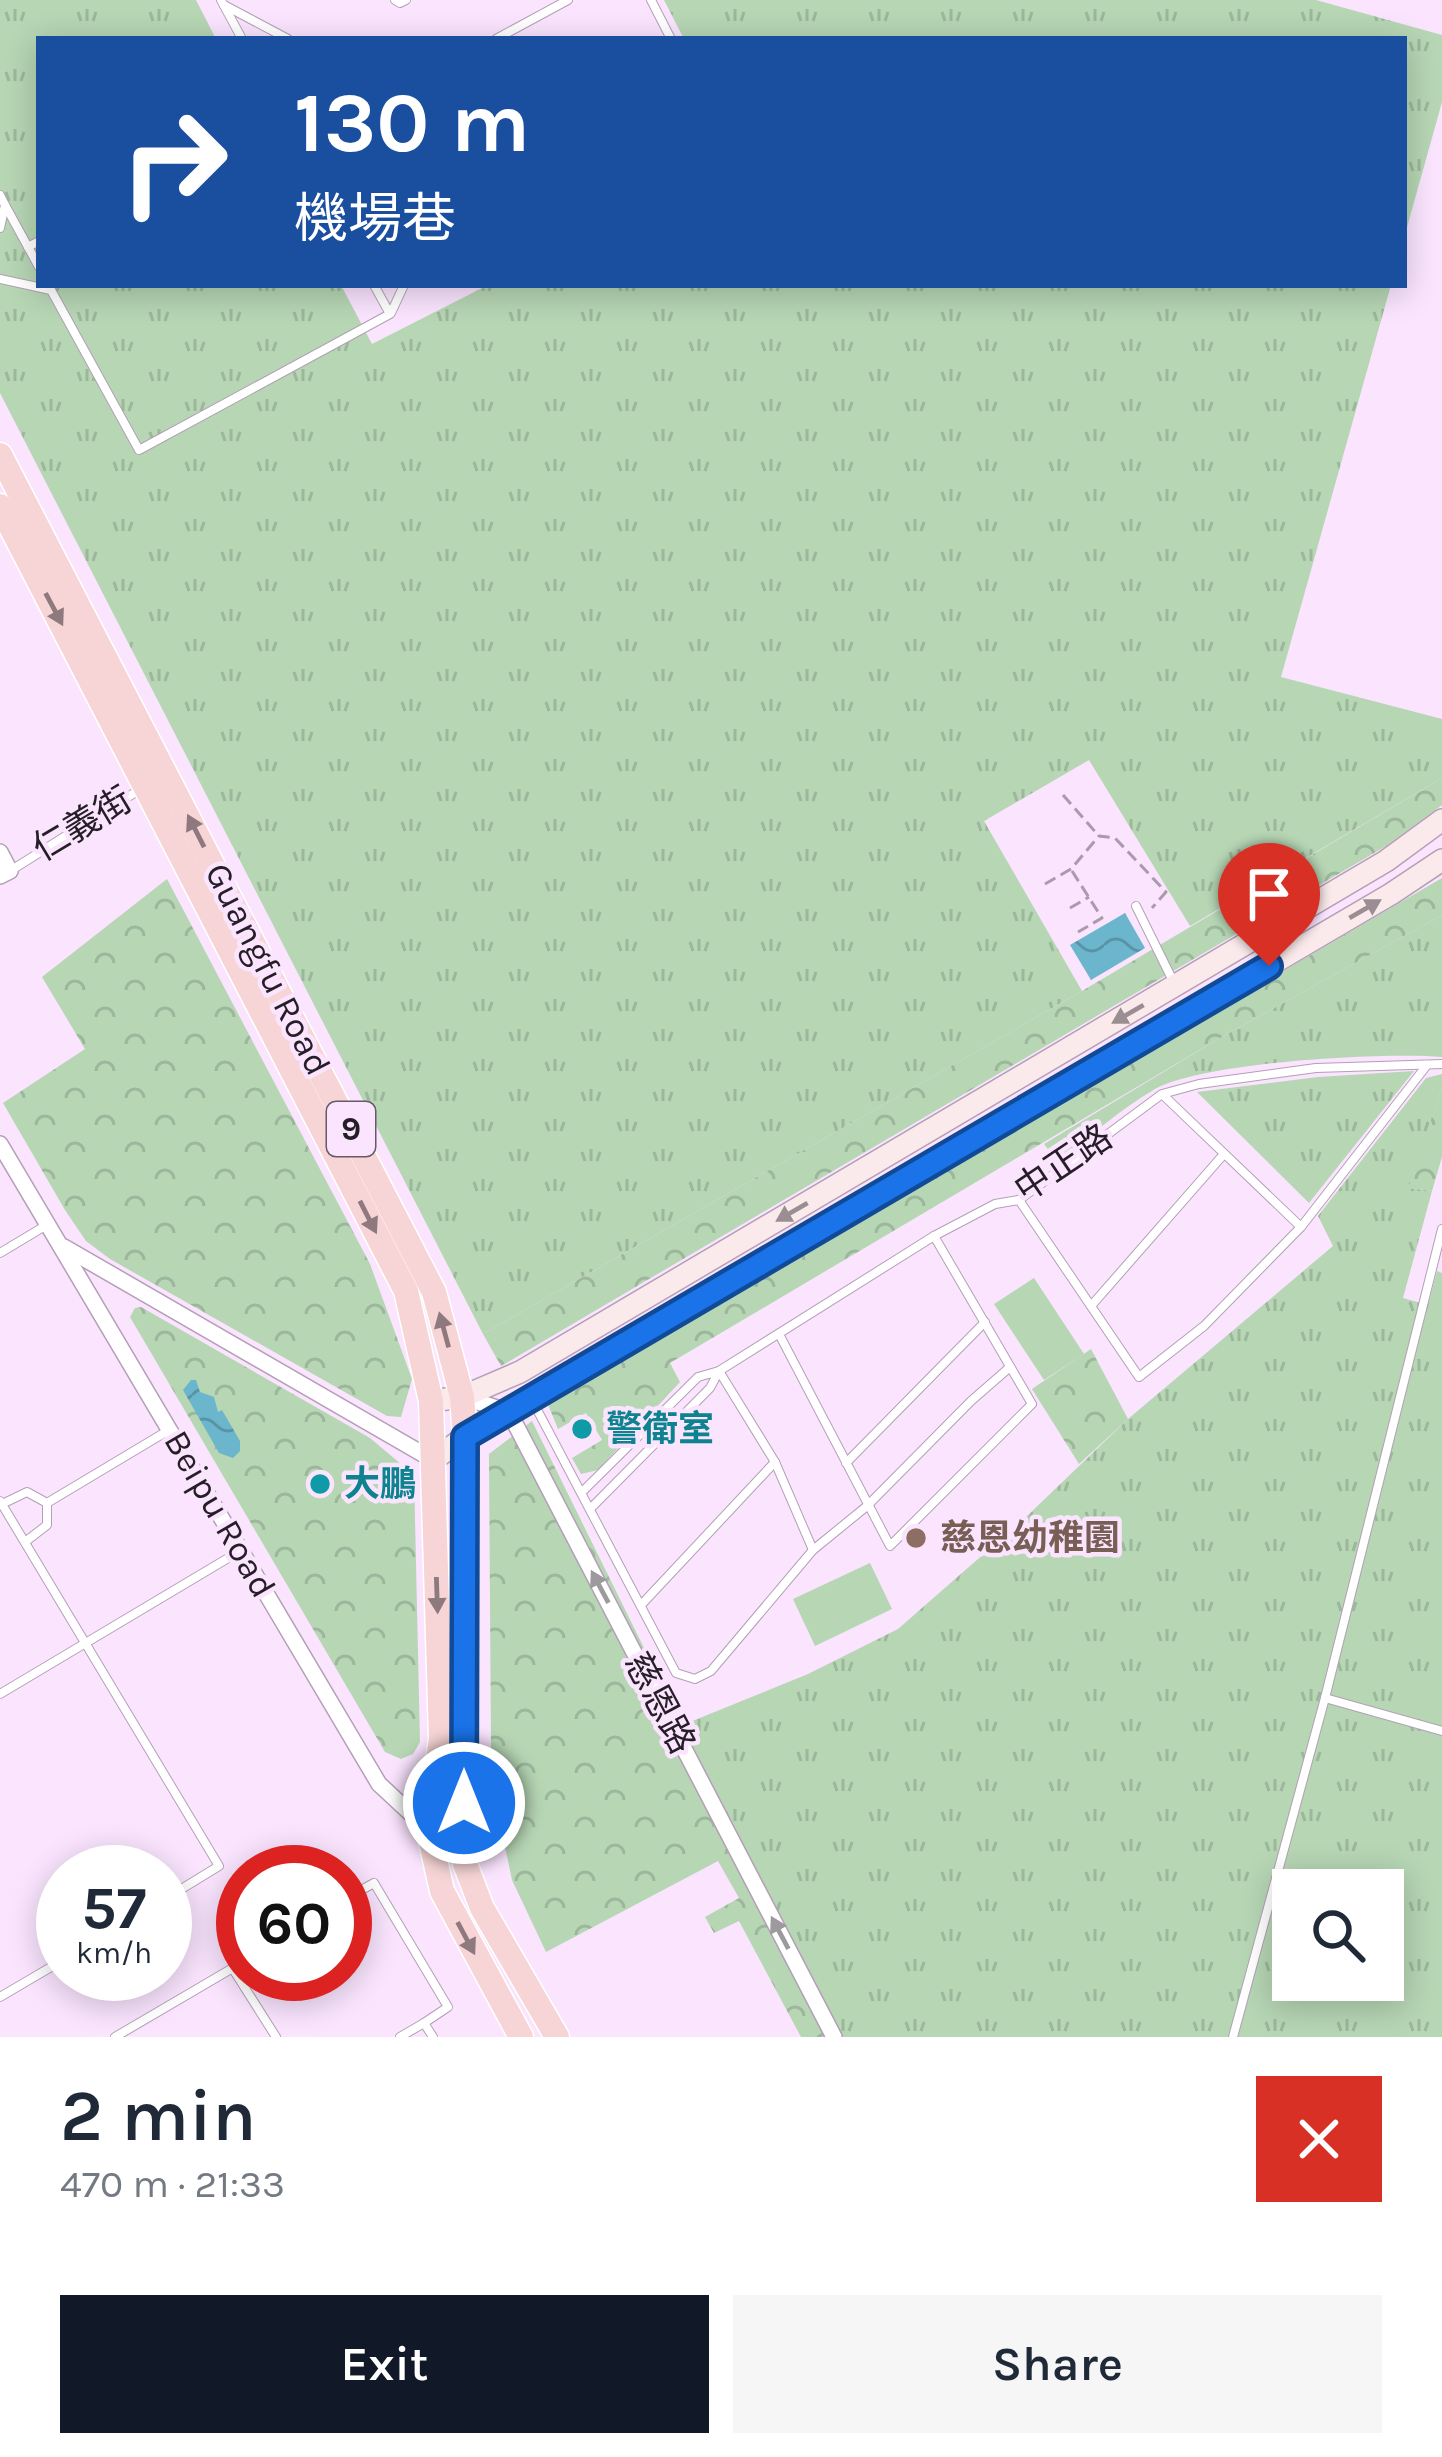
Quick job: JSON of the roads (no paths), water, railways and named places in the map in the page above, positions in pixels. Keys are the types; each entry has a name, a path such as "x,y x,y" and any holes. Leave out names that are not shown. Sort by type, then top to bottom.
{"main road":[{"name":"Guangfu Road","path":"0,455 406,1291 431,1401 441,1738 428,1833"},
{"name":"Guangfu Road","path":"0,506 157,780 434,1292 462,1397 465,1437 465,1864"},
{"name":"9","path":"428,1833 442,1891 521,2037"},
{"name":"9","path":"465,1864 482,1908 557,2037"}],"street":[{"path":"431,1401 462,1397 520,1372 1386,861 1442,820"},
{"path":"0,852 5,874"},
{"path":"61,1245 433,1460 1442,860"},
{"name":"Beipu Road","path":"0,1144 379,1784 465,1864"},
{"path":"604,1323 619,1348"},
{"path":"462,1397 509,1412"},
{"name":"慈恩路","path":"509,1412 834,2037"}],"lane":[{"path":"395,0 406,0"},
{"path":"502,36 568,0"},
{"path":"651,0 669,36"},
{"path":"222,3 240,36"},
{"path":"222,3 282,36"},
{"path":"0,195 36,262"},
{"path":"0,228 5,206"},
{"path":"28,247 36,243"},
{"path":"0,279 36,285"},
{"path":"51,288 139,450 390,314 403,288"},
{"path":"376,288 390,314"},
{"name":"仁義街","path":"5,874 157,780"},
{"path":"1136,906 1176,986"},
{"path":"1019,1199 1138,1377 1204,1326 1301,1227 1428,1063"},
{"name":"中正路","path":"582,1492 698,1377 719,1371 934,1237 995,1204 1019,1199 1162,1094 1199,1084 1316,1068 1442,1064"},
{"path":"1162,1094 1301,1227"},
{"path":"1091,1306 1224,1154"},
{"path":"0,1252 48,1224"},
{"path":"1233,2037 1325,1698 1442,1229"},
{"path":"779,1334 890,1546 1032,1404 934,1237"},
{"path":"846,1463 985,1322"},
{"path":"532,1399 676,1673 695,1679 712,1671 813,1550 866,1507 970,1400 1010,1367"},
{"path":"719,1371 775,1462 813,1550"},
{"name":"中正路","path":"591,1508 710,1388 719,1371"},
{"path":"47,1503 170,1430"},
{"path":"641,1604 775,1462"},
{"path":"47,1503 27,1492 1,1502 219,1866 192,1882"},
{"path":"25,1542 47,1526 47,1503"},
{"path":"0,1694 241,1551"},
{"path":"1325,1698 1442,1731"},
{"path":"372,1884 448,2007 400,2037"},
{"path":"0,1997 36,1976"},
{"path":"115,2037 216,1978"},
{"path":"253,2001 277,2037"},
{"path":"424,2023 434,2037"}],"water":[{"path":"1125,913 1145,948 1091,980 1070,945"},
{"path":"196,1380 200,1392 214,1397 218,1412 222,1410 240,1441 240,1451 233,1458 219,1453 183,1390"}],"place":[{"name":"警衛室","path":"582,1429"},
{"name":"大鵬","path":"320,1484"},
{"name":"慈恩幼稚園","path":"916,1538"}]}
